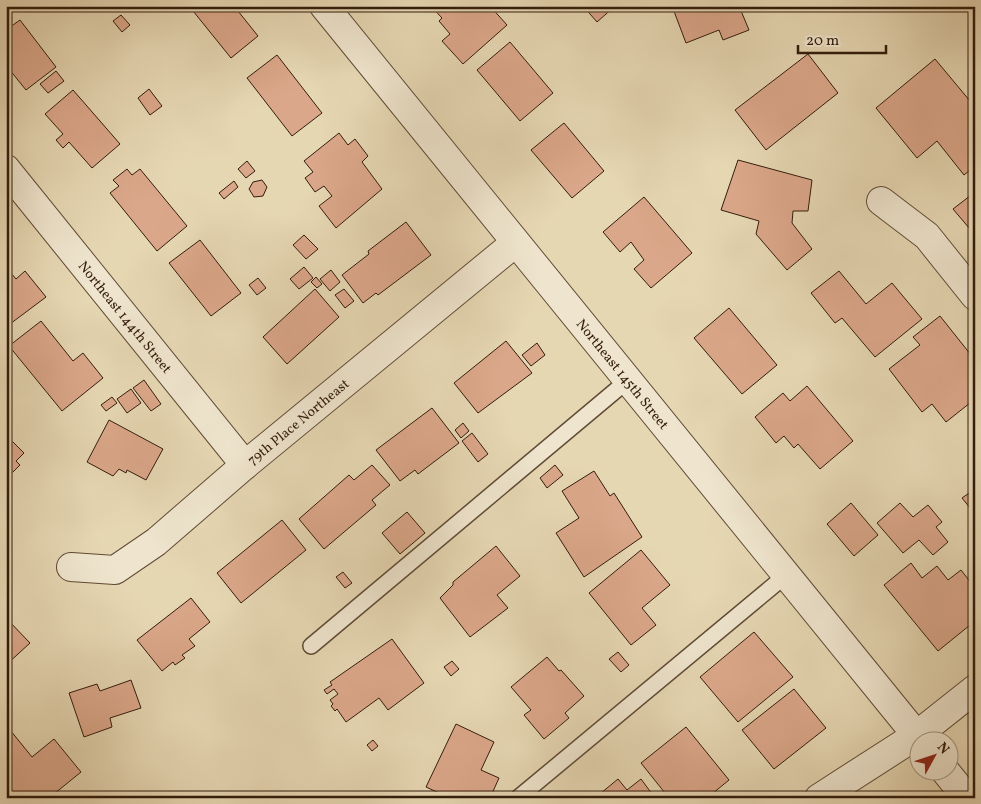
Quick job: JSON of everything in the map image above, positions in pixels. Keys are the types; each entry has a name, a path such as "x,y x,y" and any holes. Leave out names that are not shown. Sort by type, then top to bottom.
{"street":[{"name":"Northeast 145th Street","path":"324,6 627,382 914,732"},
{"name":"Northeast 144th Street","path":"8,175 245,465"},
{"path":"881,201 927,236 975,296"},
{"name":"79th Place Northeast","path":"71,567 114,570 156,542 245,465 515,243"},
{"path":"926,732 975,689"},
{"path":"819,798 908,745"},
{"path":"954,782 967,798"}],"lane":[{"path":"311,646 627,382"},
{"path":"518,798 785,576"}],"building":[{"path":"189,6 234,6 258,36 231,58"},
{"path":"431,6 490,6 507,25 463,64 442,41 450,34 439,21 442,18"},
{"path":"583,6 615,6 597,22"},
{"path":"672,6 739,6 749,30 723,40 719,30 686,43"},
{"path":"121,15 130,25 122,32 113,21"},
{"path":"20,20 56,67 26,90 9,69 6,71 6,30"},
{"path":"510,42 553,93 520,121 477,70"},
{"path":"808,54 838,93 766,150 735,110"},
{"path":"277,55 322,113 292,136 247,78"},
{"path":"935,59 975,107 975,166 964,175 937,141 917,158 876,108"},
{"path":"56,71 64,81 48,93 40,84"},
{"path":"149,89 162,106 150,115 138,98"},
{"path":"73,90 120,144 92,168 69,142 63,148 56,140 63,134 45,114"},
{"path":"564,123 604,171 572,198 531,150"},
{"path":"339,133 348,145 355,139 368,156 362,162 382,189 336,228 319,206 332,196 324,186 315,192 305,178 313,172 304,161"},
{"path":"738,160 812,180 808,211 793,211 792,223 812,249 787,270 756,234 759,221 721,210"},
{"path":"247,161 255,171 246,178 238,169"},
{"path":"127,169 132,175 140,169 187,226 157,251 110,193 119,186 113,180"},
{"path":"262,180 267,187 263,196 254,197 249,189 253,182"},
{"path":"234,181 238,187 224,199 219,193"},
{"path":"975,192 975,235 953,209"},
{"path":"644,197 692,253 651,288 634,269 644,260 631,242 620,252 603,232"},
{"path":"406,222 431,255 378,295 376,293 363,303 342,275 369,254 368,251"},
{"path":"304,235 318,249 306,259 293,245"},
{"path":"200,240 241,293 211,316 169,263"},
{"path":"6,267 16,279 25,271 46,297 6,327"},
{"path":"304,267 313,278 299,289 290,279"},
{"path":"331,270 340,282 330,291 320,279"},
{"path":"839,271 866,304 892,283 922,319 875,357 842,318 835,323 811,293"},
{"path":"316,277 322,284 317,288 311,282"},
{"path":"258,278 266,288 257,295 249,285"},
{"path":"315,289 339,317 287,364 263,337"},
{"path":"344,289 354,301 345,308 335,295"},
{"path":"729,308 777,365 742,394 694,338"},
{"path":"940,316 975,360 975,399 946,422 932,404 922,412 889,369 920,345 913,337"},
{"path":"41,321 73,361 83,353 103,378 62,411 9,346"},
{"path":"506,341 532,373 478,413 454,383"},
{"path":"537,343 545,355 531,366 522,355"},
{"path":"144,380 161,404 151,411 133,388"},
{"path":"807,386 853,441 820,469 798,444 794,448 784,436 776,443 755,417 783,393 790,401"},
{"path":"131,389 141,403 127,413 117,399"},
{"path":"112,397 117,403 106,411 101,405"},
{"path":"432,408 459,443 418,474 415,470 400,481 376,450"},
{"path":"109,420 163,449 146,480 127,470 126,473 119,469 113,476 87,462"},
{"path":"463,423 469,431 461,438 455,430"},
{"path":"472,433 488,454 478,462 462,441"},
{"path":"6,435 24,453 16,461 20,465 6,479"},
{"path":"372,465 390,485 372,500 376,505 324,549 299,519 349,475 354,480"},
{"path":"555,465 563,475 547,488 540,478"},
{"path":"594,471 610,496 614,493 642,537 584,577 556,533 579,518 562,491"},
{"path":"975,489 975,514 962,498"},
{"path":"851,503 878,535 854,556 827,524"},
{"path":"900,503 913,517 928,505 942,522 936,527 948,542 933,555 919,540 903,553 877,523"},
{"path":"407,512 425,533 400,554 382,533"},
{"path":"282,520 306,550 241,603 217,573"},
{"path":"496,546 520,576 497,595 508,608 470,637 440,598 453,585 453,582"},
{"path":"641,550 670,585 642,608 656,625 631,645 589,593"},
{"path":"911,563 922,578 937,566 948,580 961,570 975,588 975,597 969,602 975,610 975,621 938,651 884,585"},
{"path":"343,572 352,583 345,588 336,577"},
{"path":"191,598 210,622 189,639 195,646 182,655 185,658 175,665 173,662 162,671 137,640"},
{"path":"6,618 30,643 6,665"},
{"path":"754,632 793,677 738,722 700,677"},
{"path":"392,639 424,683 388,710 379,698 346,722 337,709 335,711 331,706 333,704 330,700 338,694 334,689 327,694 324,690 332,685 330,682"},
{"path":"618,652 629,665 621,672 609,659"},
{"path":"547,657 584,696 565,713 569,718 544,739 524,715 531,710 511,687"},
{"path":"452,661 459,669 451,676 444,667"},
{"path":"131,680 141,708 110,718 112,727 84,737 69,693 97,684 100,691"},
{"path":"794,689 826,728 774,769 742,730"},
{"path":"456,724 494,742 481,770 499,778 490,798 450,798 426,787"},
{"path":"6,725 32,757 54,739 81,772 49,798 12,798 6,791"},
{"path":"686,727 729,780 707,798 669,798 641,763"},
{"path":"373,740 378,746 372,751 367,745"},
{"path":"618,779 627,790 641,779 655,798 595,798"}]}
